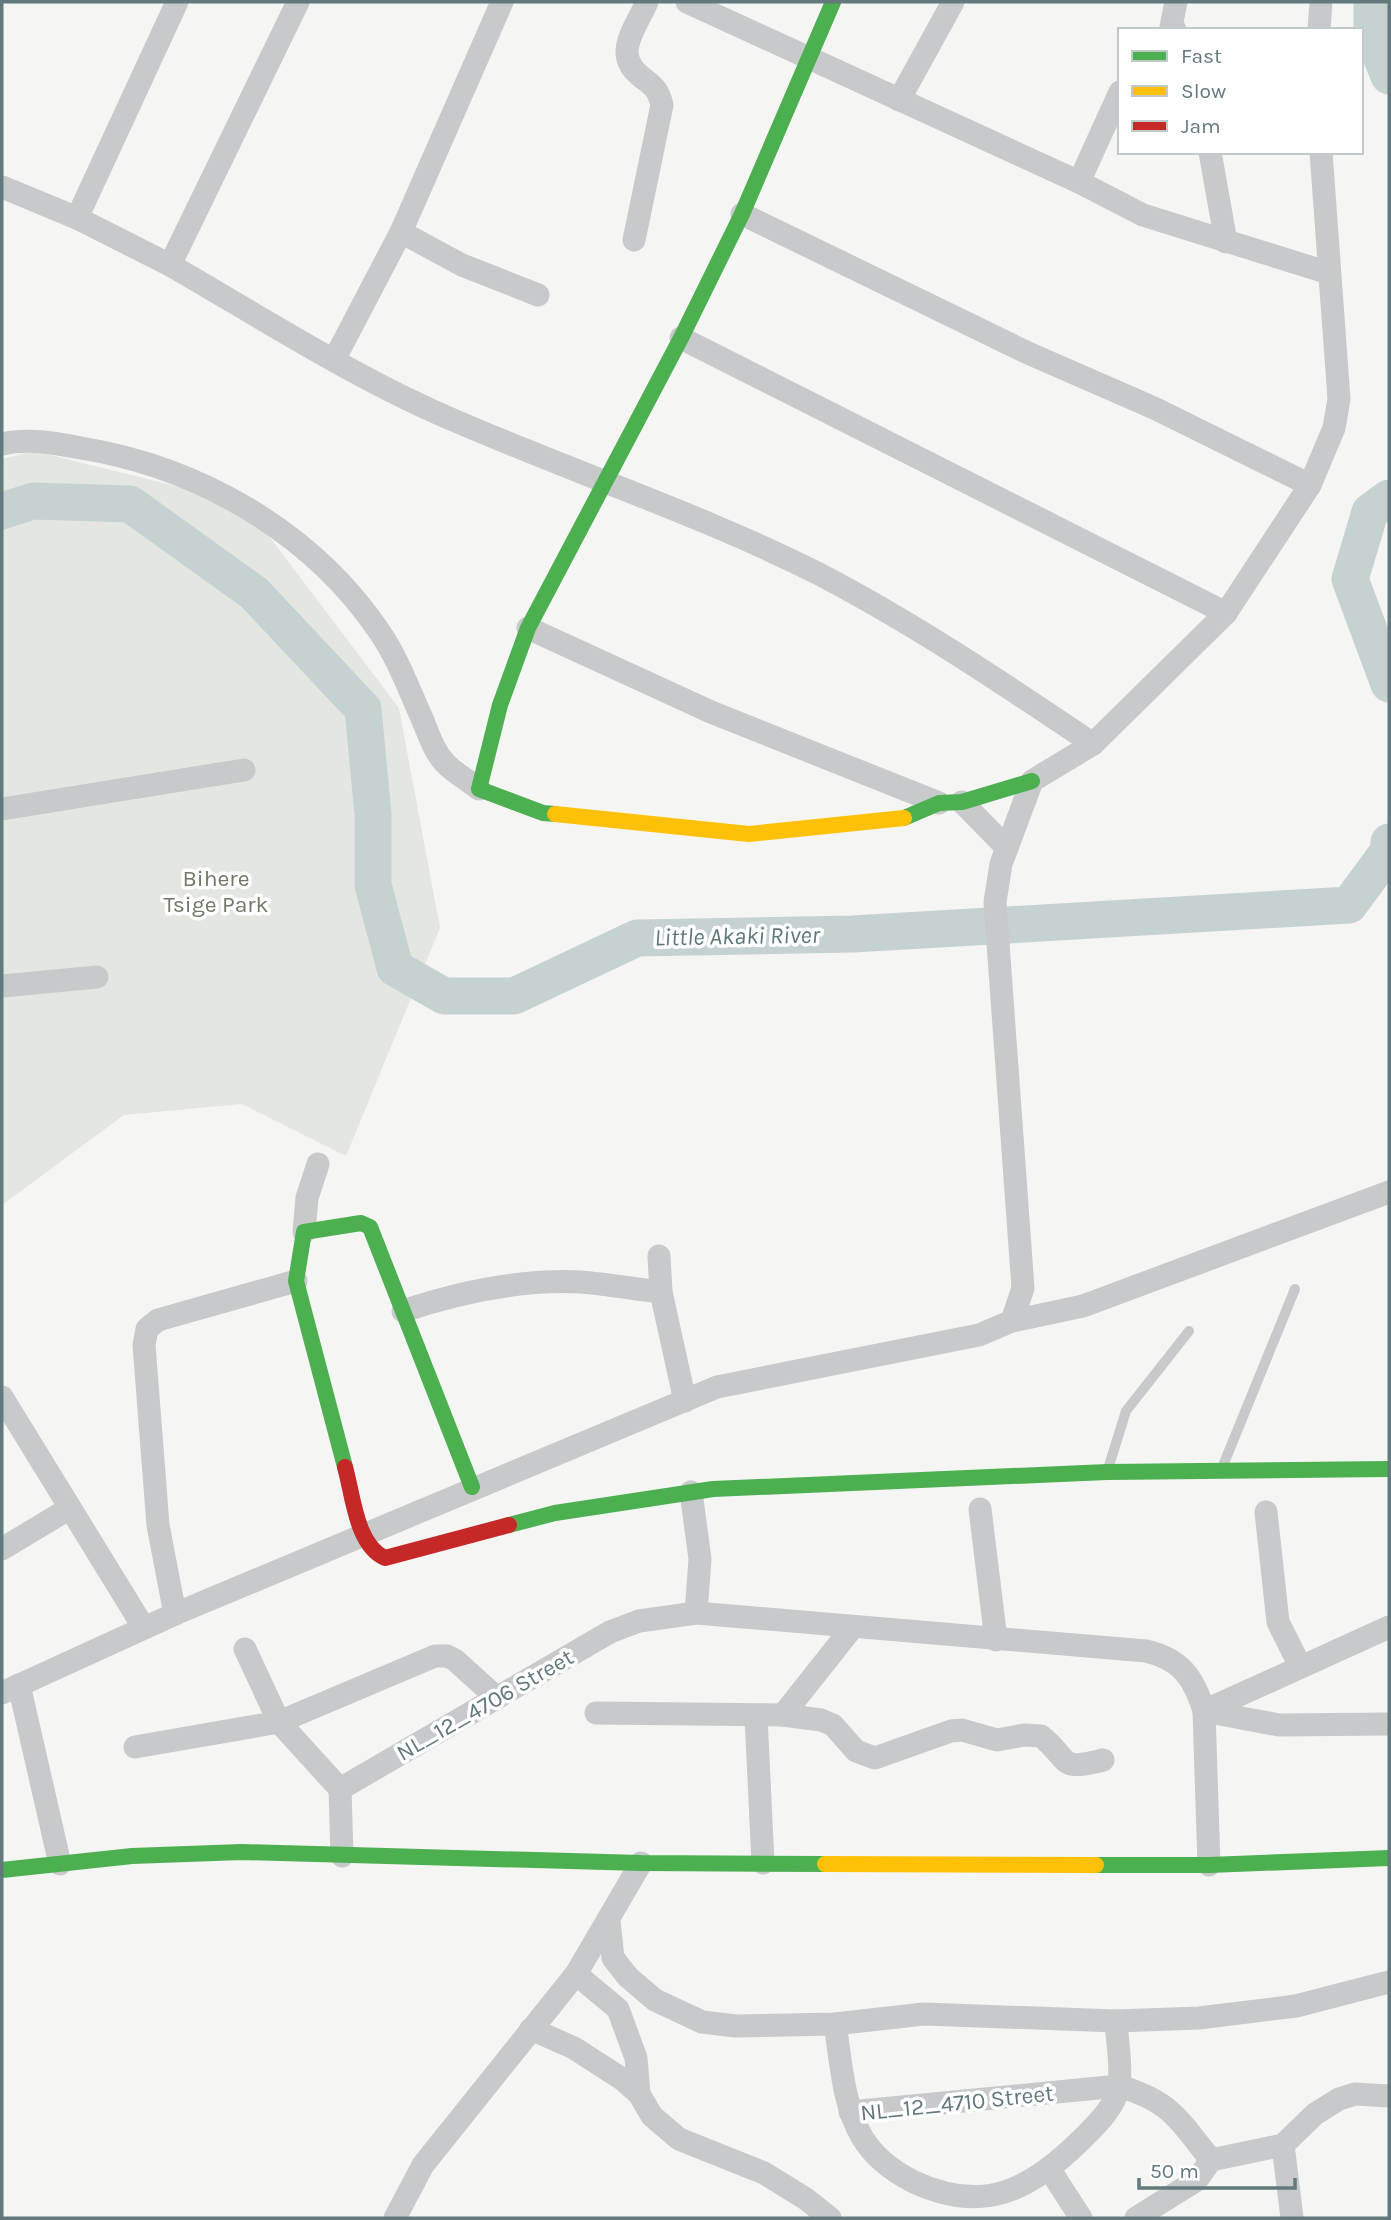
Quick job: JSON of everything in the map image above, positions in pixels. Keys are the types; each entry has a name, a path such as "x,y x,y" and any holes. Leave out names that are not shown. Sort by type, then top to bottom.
{"street":[{"path":"76,218 177,2"},
{"path":"170,265 298,2"},
{"path":"334,360 401,232 502,2"},
{"path":"634,240 662,105 659,91 630,70 625,59 627,46 647,2"},
{"path":"687,2 1079,182 1143,215 1226,243 1329,272"},
{"path":"479,789 500,705 528,628 681,338 741,214 834,2"},
{"path":"899,100 953,2"},
{"path":"1171,28 1175,2"},
{"path":"1319,28 1321,2"},
{"path":"1079,182 1118,96"},
{"path":"1210,154 1226,243"},
{"path":"2,444 51,443 111,453 223,494 291,536 353,597 380,632 400,668 437,752 446,765 479,789 543,813 749,834 897,821 939,803 962,802 1032,780 1093,744 1226,613 1310,485 1334,428 1339,399 1321,154"},
{"path":"2,187 76,218 170,265 334,360 456,422 708,521 841,586 929,634 1093,744"},
{"path":"741,214 1028,353 1154,408 1310,485"},
{"path":"401,232 462,265 538,295"},
{"path":"681,338 1226,613"},
{"path":"528,628 711,712 939,803"},
{"path":"2,809 244,770"},
{"path":"1012,1321 1023,1288 1002,968 995,902 998,873 1032,780"},
{"path":"962,802 1007,848"},
{"path":"2,986 97,977"},
{"path":"318,1164 307,1198 296,1282 363,1535 376,1554 385,1558 399,1557 444,1541 555,1513 691,1492 1107,1472 1220,1473 1389,1469"},
{"path":"60,1864 10,1689 175,1614 472,1487 729,1382 979,1335 1012,1321 1083,1306 1389,1192"},
{"path":"303,1231 367,1225 472,1487"},
{"path":"659,1255 661,1292 685,1401"},
{"path":"175,1614 158,1525 151,1466 144,1345 147,1329 159,1320 296,1282"},
{"path":"403,1311 468,1291 541,1284 580,1282 661,1292"},
{"path":"2,1397 144,1628"},
{"path":"691,1492 700,1559 696,1613"},
{"path":"2,1549 70,1508"},
{"path":"980,1508 996,1640"},
{"path":"1266,1512 1278,1622 1300,1666"},
{"name":"NL_12_4706 Street","path":"340,1789 610,1632 639,1620 696,1613 1160,1654 1185,1670 1197,1688 1204,1711 1209,1865"},
{"path":"783,1715 852,1628"},
{"path":"1204,1711 1389,1628"},
{"path":"245,1649 279,1721 340,1789 342,1856"},
{"path":"135,1747 279,1721 435,1657 447,1656 454,1660 497,1698"},
{"path":"1204,1711 1279,1725 1389,1724"},
{"path":"596,1713 783,1715 821,1720 832,1725 856,1751 875,1758 962,1730 988,1740 1041,1736 1061,1760 1069,1765 1079,1766 1103,1760"},
{"path":"756,1716 763,1863"},
{"path":"2,1870 132,1856 242,1852 640,1863 1209,1865 1389,1858"},
{"path":"395,2218 423,2165 576,1974 609,1921 640,1863"},
{"path":"609,1921 613,1958 628,1977 655,2000 702,2022 736,2026 835,2024 924,2014 1116,2021 1199,2018 1296,2006 1389,1982"},
{"path":"576,1974 618,2009 636,2058 639,2094"},
{"name":"NL_12_4710 Street","path":"1116,2021 1119,2086 1104,2117 1050,2170 1023,2185 992,2197 969,2199 941,2194 883,2163 864,2139 850,2112 1119,2086 1150,2096 1171,2110 1211,2160"},
{"path":"835,2024 850,2112"},
{"path":"531,2029 574,2048 639,2094 652,2116 680,2139 764,2173 806,2199 830,2218"},
{"path":"1136,2218 1197,2180 1211,2160 1283,2145 1315,2114 1339,2099 1355,2094 1389,2096"},
{"path":"1283,2145 1292,2218"},
{"path":"1050,2170 1081,2218"}],"lane":[{"path":"1220,1473 1295,1289"},
{"path":"1107,1472 1126,1411 1189,1331"}],"green space":[{"name":"Bihere Tsige Park","path":"34,451 244,503 399,708 440,928 346,1156 242,1104 124,1115 2,1205 2,459"}],"waterway":[{"name":"Little Akaki River","path":"1372,2 1372,34 1389,76"},
{"name":"Little Akaki River","path":"1389,498 1370,512 1350,579 1389,684"},
{"name":"Little Akaki River","path":"2,511 33,501 130,504 254,593 363,709 373,814 373,885 395,968 444,996 514,996 637,938 853,934 1349,905 1388,852 1389,842"}],"traffic: fast":[{"path":"555,814 543,813 479,789 500,705 528,628 681,338 742,214 833,2"},
{"path":"904,818 939,803 962,802 1032,781"},
{"path":"345,1467 296,1281 304,1232 361,1223 370,1227 472,1487"},
{"path":"509,1525 555,1513 713,1489 1107,1472 1389,1469"},
{"path":"2,1870 132,1856 242,1852 641,1863 825,1864"},
{"path":"1096,1865 1209,1865 1389,1858"}],"traffic: slow":[{"path":"555,814 749,834 904,818"},
{"path":"825,1864 1096,1865"}],"traffic: jam":[{"path":"345,1467 362,1531 375,1552 385,1558 509,1525"}]}
